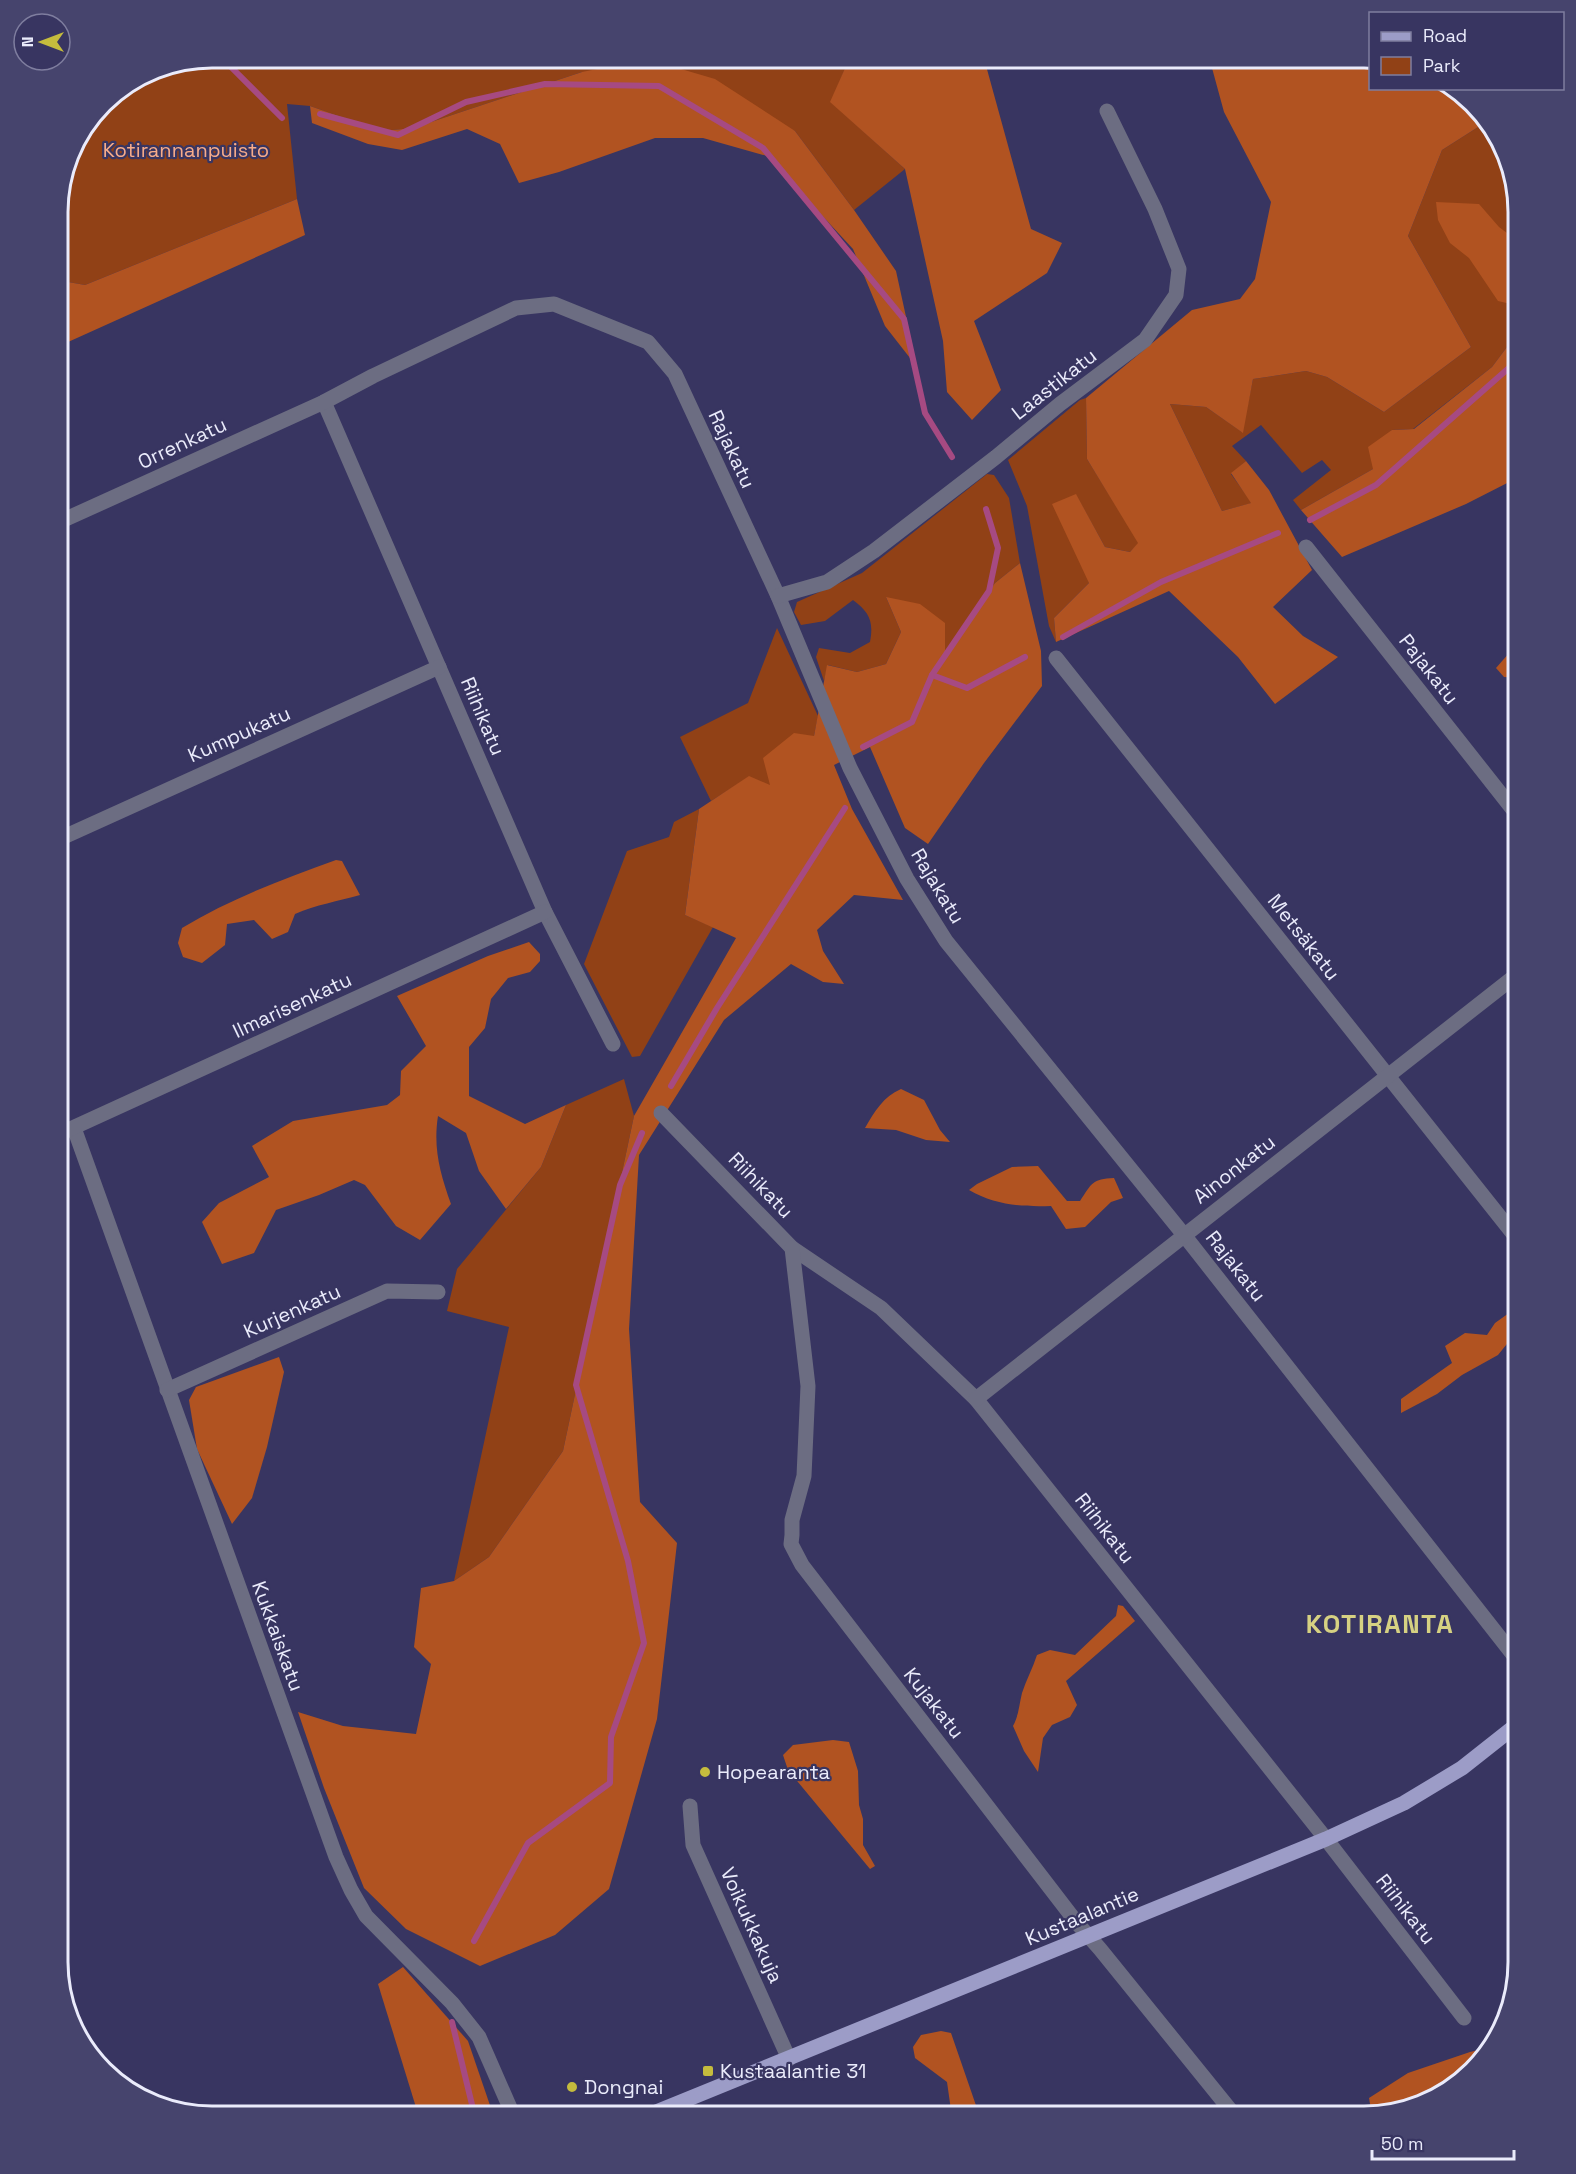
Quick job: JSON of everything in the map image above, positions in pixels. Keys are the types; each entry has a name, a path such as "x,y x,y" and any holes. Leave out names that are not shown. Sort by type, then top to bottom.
{"main road":[{"name":"Kustaalantie","path":"672,2106 1326,1839 1404,1803 1462,1768 1508,1732"}],"street":[{"name":"Laastikatu","path":"778,596 827,582 874,551 1145,340 1176,295 1179,269 1155,209 1107,111"},
{"name":"Rajakatu","path":"324,402 373,376 516,308 554,304 648,342 675,374 778,596 850,768 907,879 946,941 1184,1235 1508,1648"},
{"name":"Orrenkatu","path":"68,519 324,402"},
{"name":"Riihikatu","path":"324,402 545,912 613,1044"},
{"name":"Pajakatu","path":"1306,547 1508,803"},
{"name":"Metsäkatu","path":"1056,658 1508,1227"},
{"name":"Kumpukatu","path":"68,835 439,667"},
{"name":"Ilmarisenkatu","path":"67,1131 545,912"},
{"name":"Ainonkatu","path":"976,1399 1508,982"},
{"name":"Riihikatu","path":"662,1113 792,1248 882,1308 976,1399 1326,1839 1464,2018"},
{"name":"Kukkaiskatu","path":"74,1128 336,1857 366,1916 452,2003 479,2037 509,2106"},
{"name":"Kujakatu","path":"792,1248 808,1386 804,1476 792,1520 791,1544 802,1565 1088,1936 1227,2106"},
{"name":"Kurjenkatu","path":"167,1390 387,1291 438,1292"},
{"name":"Voikukkakuja","path":"690,1806 693,1845 789,2059"}],"green space":[{"name":"Kotirannanpuisto","path":"212,67 846,68 831,102 905,169 854,210 795,131 582,72 413,128 382,131 310,106 287,104 297,199 85,285 68,282 68,202 72,174 82,148 97,124 117,103 148,82 183,70"},
{"path":"1480,126 1498,156 1507,193 1508,346 1492,367 1413,429 1392,430 1373,469 1301,510 1293,500 1331,470 1322,460 1302,473 1261,425 1232,446 1246,461 1231,474 1252,503 1222,511 1170,404 1206,407 1242,432 1253,379 1306,371 1327,377 1384,412 1471,347 1408,236 1442,150"},
{"path":"1086,398 1087,459 1139,543 1130,552 1105,547 1076,495 1089,583 1054,618 1056,642 1049,626 1027,506 1008,460 1080,400"},
{"path":"987,474 994,475 1009,498 1020,563 995,583 945,653 886,597 901,632 886,664 857,672 828,665 824,681 816,657 819,648 850,653 870,642 871,623 863,609 853,600 825,621 801,625 794,612 797,602 862,573"},
{"path":"777,628 818,716 814,736 771,786 749,777 711,801 680,737 748,703"},
{"path":"699,809 685,915 713,927 640,1056 632,1057 584,964 627,851 669,837 674,822"},
{"path":"624,1079 634,1116 563,1451 489,1557 454,1581 509,1327 447,1311 457,1269 541,1167 566,1105"}],"shaded area":[{"path":"605,67 676,67 715,79 795,131 896,271 917,367 885,326 853,249 767,156 703,138 655,138 559,172 519,183 500,144 467,129 402,150 368,144 312,123 310,106 382,131 413,128 582,72"},
{"path":"845,68 987,68 1031,229 1062,243 1047,273 974,321 1001,390 972,420 947,392 943,341 905,169 830,102"},
{"path":"1212,68 1369,68 1369,90 1441,90 1452,97 1480,126 1442,150 1408,236 1471,347 1384,412 1327,377 1306,371 1253,379 1243,433 1206,407 1170,404 1222,511 1251,503 1231,473 1246,461 1269,490 1312,570 1273,607 1303,636 1338,657 1275,704 1238,657 1169,591 1056,642 1054,618 1089,583 1052,504 1076,494 1105,547 1130,552 1138,543 1087,459 1086,398 1192,310 1240,299 1255,279 1271,202 1224,112"},
{"path":"297,199 305,235 68,342 68,282 85,285"},
{"path":"1436,202 1479,204 1508,234 1508,303 1498,301 1469,258 1450,243 1438,220"},
{"path":"1508,346 1508,483 1466,504 1342,557 1301,510 1373,469 1368,447 1392,430 1414,429 1492,367"},
{"path":"1020,563 1041,651 1042,686 984,763 928,844 905,828 870,747 834,765 852,809 903,900 854,895 817,930 823,951 844,984 823,982 791,964 724,1020 639,1155 629,1329 640,1502 677,1543 657,1719 609,1889 555,1935 480,1966 406,1929 364,1888 324,1788 298,1712 343,1726 416,1734 431,1664 414,1647 421,1588 454,1581 489,1557 563,1451 634,1116 736,938 685,915 699,809 749,776 770,785 763,758 794,733 814,736 827,665 857,672 886,664 901,632 886,597 920,604 945,623 945,652 995,583"},
{"path":"1508,654 1508,677 1504,677 1496,668"},
{"path":"336,860 342,861 360,895 295,914 288,932 272,939 254,920 227,924 225,945 202,963 183,957 178,943 182,928 238,899"},
{"path":"529,942 540,954 540,961 530,972 508,978 491,999 485,1028 469,1047 469,1096 525,1124 566,1105 541,1167 506,1209 479,1171 466,1133 438,1116 436,1139 438,1160 451,1204 420,1240 396,1226 365,1185 354,1180 276,1210 254,1253 222,1264 202,1222 219,1203 269,1177 252,1146 293,1121 387,1105 400,1095 401,1071 426,1046 397,996 488,956"},
{"path":"901,1089 924,1100 940,1130 950,1142 926,1140 896,1130 865,1128 884,1100"},
{"path":"1038,1166 1067,1201 1080,1201 1093,1183 1101,1179 1114,1178 1123,1198 1111,1202 1085,1227 1066,1229 1051,1206 1008,1204 969,1190 1012,1167"},
{"path":"1508,1314 1508,1343 1498,1355 1462,1375 1437,1394 1401,1413 1401,1399 1452,1363 1445,1346 1465,1333 1487,1335 1495,1323"},
{"path":"279,1357 284,1372 267,1447 252,1498 232,1524 197,1449 189,1400 196,1387"},
{"path":"1118,1605 1123,1606 1135,1621 1066,1681 1077,1705 1070,1717 1052,1725 1043,1738 1038,1772 1024,1751 1013,1726 1022,1693 1037,1655 1050,1650 1075,1655 1116,1616"},
{"path":"833,1740 849,1742 858,1771 863,1845 875,1866 870,1869 788,1770 783,1755 793,1745"},
{"path":"403,1967 468,2041 490,2106 416,2106 378,1984"},
{"path":"941,2031 951,2033 976,2106 950,2106 947,2082 915,2058 913,2047 921,2035"},
{"path":"1479,2050 1452,2077 1420,2096 1402,2102 1370,2106 1369,2098 1408,2073"}],"waterway":[{"path":"231,67 282,118"},
{"path":"320,114 398,135 466,102 545,84 659,86 763,148 904,319 925,413 952,457"},
{"path":"1310,520 1376,485 1508,369"},
{"path":"863,747 912,722 932,675 989,591 998,548 986,509"},
{"path":"1063,637 1161,582 1278,533"},
{"path":"932,675 967,688 1025,657"},
{"path":"671,1086 717,1008 845,808"},
{"path":"474,1941 528,1843 610,1783 611,1737 644,1643 628,1561 576,1385 620,1185 642,1133"},
{"path":"452,2022 472,2106"}],"place":[{"name":"Hopearanta","path":"705,1772"},
{"name":"Kustaalantie 31","path":"708,2071"},
{"name":"Dongnai","path":"572,2087"}],"district":[{"name":"KOTIRANTA","path":"1380,1624"}]}
